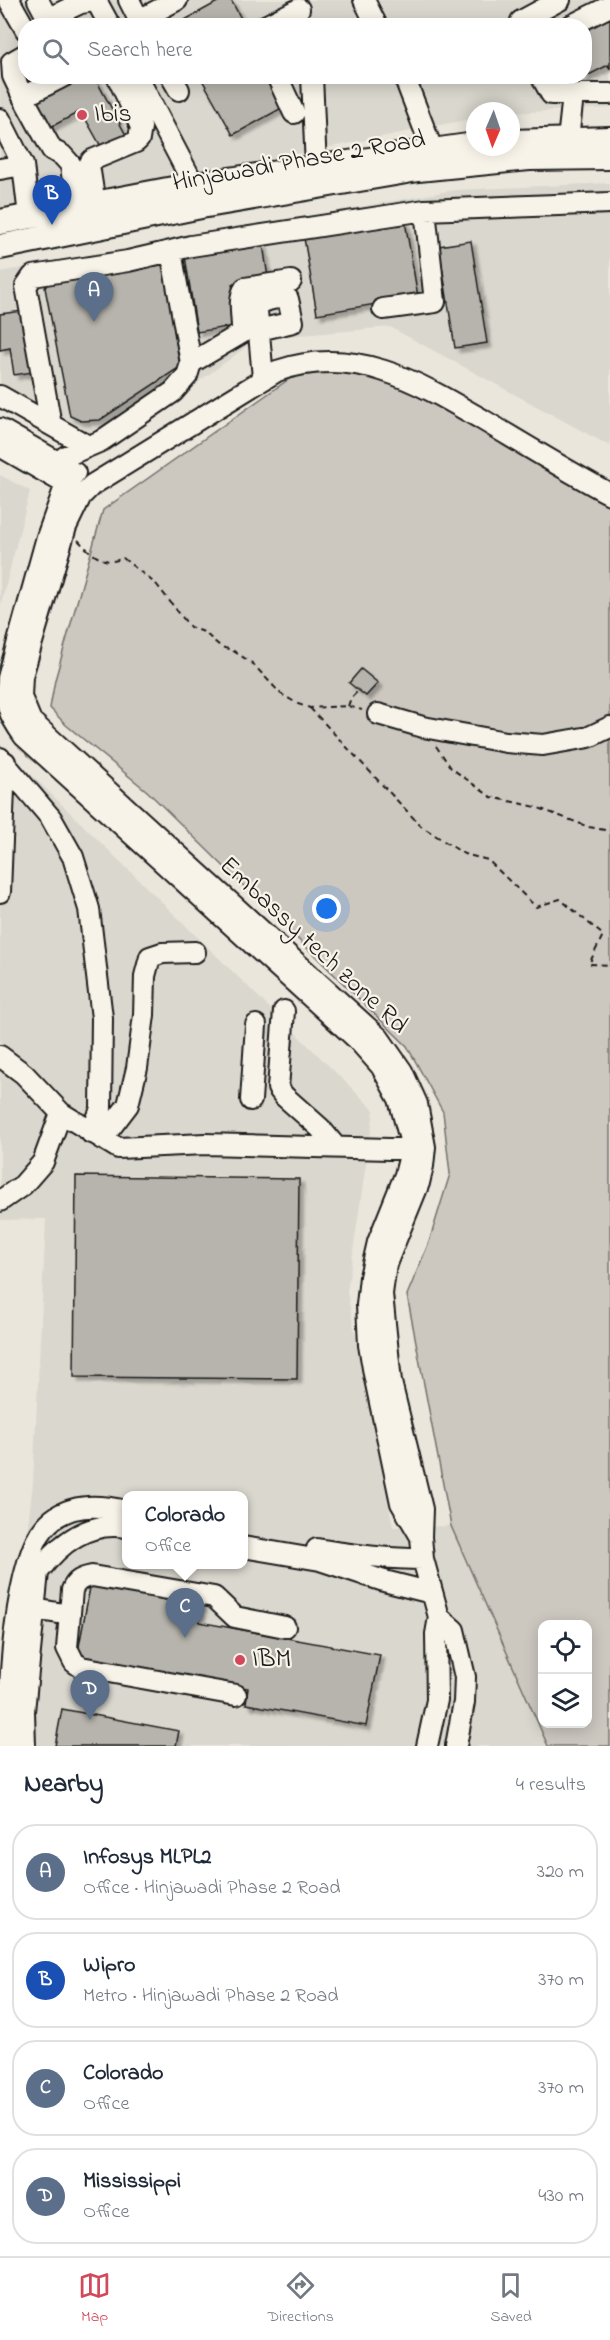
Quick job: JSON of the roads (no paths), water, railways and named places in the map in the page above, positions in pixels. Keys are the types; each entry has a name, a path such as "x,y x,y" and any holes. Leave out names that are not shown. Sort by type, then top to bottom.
{"main road":[{"path":"520,142 610,139"},
{"name":"Hinjawadi Phase 2 Road","path":"0,222 194,185 466,146"},
{"name":"Hinjawadi Phase 2 Road","path":"0,247 201,206 418,169 530,158 610,157"}],"street":[{"path":"9,0 19,18"},
{"path":"38,0 47,17 81,3 94,1 106,18"},
{"path":"129,0 138,18"},
{"path":"149,18 177,0"},
{"path":"364,0 373,18"},
{"path":"527,18 560,0"},
{"path":"586,18 610,6"},
{"path":"284,18 298,12"},
{"path":"18,59 12,62 11,68 23,97 52,150 62,155 71,165 86,206"},
{"path":"23,97 48,84"},
{"path":"86,206 89,165 92,160 136,142 140,135 141,127 121,84"},
{"path":"141,84 194,185"},
{"path":"281,84 294,113"},
{"path":"312,84 316,168"},
{"path":"412,84 432,149"},
{"path":"545,84 551,94 610,94"},
{"path":"568,140 573,95"},
{"path":"0,119 22,165 29,216"},
{"path":"0,169 22,165"},
{"path":"51,425 26,286 33,276 128,261 191,246 425,210 610,202"},
{"path":"383,309 435,302 425,210"},
{"path":"58,462 101,441 173,392 187,376 191,363 171,251"},
{"path":"191,363 242,333 241,303 245,288 291,281"},
{"path":"259,330 263,378"},
{"path":"0,1056 24,1074 61,1113 118,1148 205,1144 390,1149 418,1147 399,1099 371,1054 24,736 12,719 7,708 8,678 47,537 79,484 263,378 295,365 317,362 361,365 386,371 426,387 610,494"},
{"path":"0,396 88,446"},
{"path":"0,429 58,462 79,484"},
{"path":"0,446 79,484"},
{"name":"Embassy tech zone Rd","path":"79,484 22,676 21,697 31,721 379,1038 402,1071 417,1104 419,1183 386,1264 382,1287 393,1430 422,1509 422,1548 439,1617"},
{"path":"378,714 423,727 506,742 543,745 589,737 610,727"},
{"path":"0,892 3,760"},
{"path":"3,760 51,818 73,857 89,909 102,1018 100,1109 97,1136"},
{"path":"97,1136 128,1104 137,1068 144,1015 145,976 150,957 162,953 195,952"},
{"path":"284,1011 278,1088 320,1128 335,1146"},
{"path":"251,1100 256,1025"},
{"path":"0,1201 23,1185 43,1162 61,1113"},
{"path":"7,1746 21,1593 35,1543 45,1527 53,1520 78,1508 97,1505 122,1509"},
{"path":"25,1746 24,1711 38,1572 51,1554 68,1540 88,1530 111,1525 122,1526"},
{"path":"248,1535 358,1556 392,1559 422,1548"},
{"path":"248,1548 320,1560 384,1581 432,1593"},
{"path":"236,1695 81,1667 74,1662 67,1648 75,1583 92,1576 214,1597 236,1617 285,1628"},
{"path":"34,1609 70,1615"},
{"path":"427,1746 437,1700 436,1634 439,1617"},
{"path":"439,1617 454,1630 465,1677 464,1702 456,1746"},
{"path":"437,1700 464,1702"}],"place":[{"name":"Ibis","path":"82,115"},
{"name":"Wipro","path":"52,225"},
{"name":"Infosys MLPL2","path":"94,322"},
{"name":"Colorado","path":"185,1638"},
{"name":"IBM","path":"240,1660"},
{"name":"Mississippi","path":"90,1720"}]}
